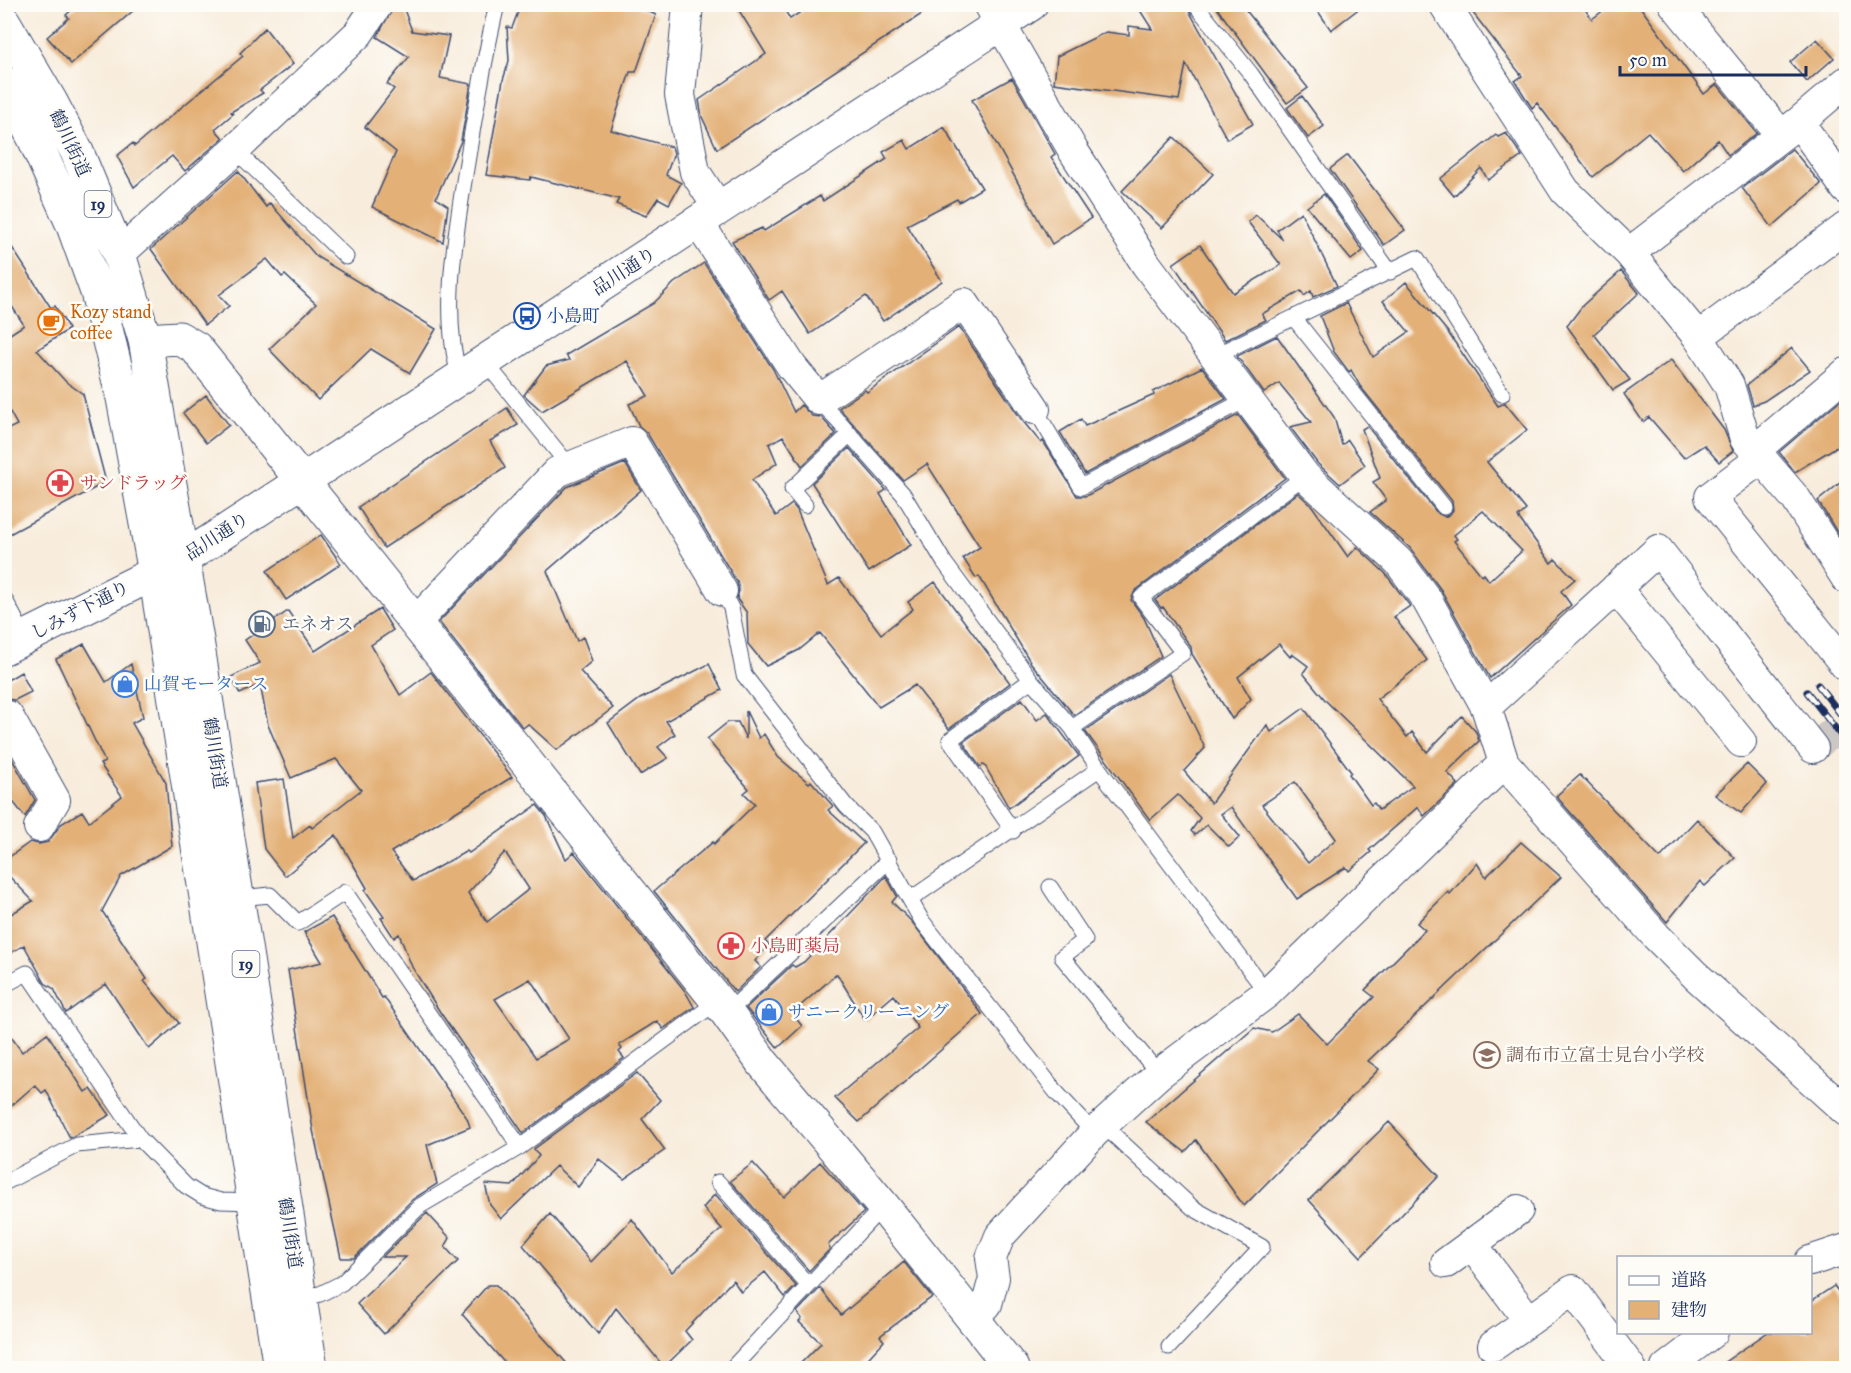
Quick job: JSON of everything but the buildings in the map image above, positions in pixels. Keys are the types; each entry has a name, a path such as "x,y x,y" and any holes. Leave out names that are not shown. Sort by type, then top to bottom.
{"main road":[{"name":"品川通り","path":"169,566 708,215 994,15 1031,4"},
{"name":"鶴川街道","path":"4,22 51,102 77,152 119,254 145,339 169,566 253,1202 280,1368"},
{"name":"鶴川街道","path":"4,83 57,188 97,292 169,566 238,898 311,1368"},
{"path":"145,339 179,338 196,348 722,1007 762,1062 883,1206 1012,1368"},
{"name":"しみず下通り","path":"15,643 169,566"}],"street":[{"path":"119,254 236,150 358,34 378,4"},
{"path":"688,4 680,95 695,172 708,215 792,367 819,400 964,303 1035,409"},
{"path":"1444,4 1565,191 1629,253 1698,337 1729,385 1746,439 1796,500 1846,578"},
{"path":"1674,4 1846,189"},
{"path":"994,15 1074,153 1146,264 1305,476 1398,561 1427,600 1486,707 1504,763 1656,936 1695,975 1846,1111"},
{"path":"1629,253 1790,128 1846,81"},
{"path":"1698,337 1846,227"},
{"path":"1846,374 1710,497 1846,666"},
{"path":"415,623 557,472 632,442 722,591"},
{"path":"1486,707 1658,550 1813,747"},
{"path":"1616,588 1740,742"},
{"path":"4,717 8,716 55,800 39,827"},
{"path":"973,1319 987,1304 994,1278 991,1258 1000,1236 1098,1129 1160,1074 1267,993 1504,763"},
{"path":"1446,1263 1518,1210"},
{"path":"1472,1244 1529,1321"},
{"path":"1812,1261 1846,1249"},
{"path":"1493,1346 1573,1290 1631,1368"},
{"path":"1666,1368 1710,1334"}],"lane":[{"path":"497,4 480,83 456,234 451,326 453,354 570,467"},
{"path":"1195,4 1251,74 1390,272"},
{"path":"236,150 346,257"},
{"path":"1215,356 1417,258 1502,394"},
{"path":"1294,318 1444,507"},
{"path":"1035,409 1081,487 1247,399"},
{"path":"819,400 903,494 944,562 1031,680 1072,729 1099,769 1267,993"},
{"path":"805,505 792,489 850,434"},
{"path":"1072,729 1183,653 1141,598 1305,476"},
{"path":"722,591 731,608 744,675 846,806 872,832 922,921 1057,1093 1193,1208 1262,1247 1169,1347"},
{"path":"4,598 15,643"},
{"path":"1013,831 950,740 1031,680"},
{"path":"911,899 1013,831 1099,769"},
{"path":"300,1297 320,1294 342,1283 420,1206 520,1147 722,1007 889,860"},
{"path":"1050,887 1085,940 1062,957 1160,1074"},
{"path":"238,898 270,895 298,923 345,891 520,1147"},
{"path":"4,985 27,973 140,1139 186,1186 202,1196 221,1201 253,1202"},
{"path":"4,1182 77,1145 140,1139"},
{"path":"718,1182 808,1286"},
{"path":"732,1368 883,1206"}],"tunnel":[{"path":"1813,748 1846,722"}],"railway":[{"path":"1818,685 1846,721"},
{"path":"1807,692 1846,742"}],"place":[{"name":"小島町","path":"527,316"},
{"name":"Kozy stand coffee","path":"51,322"},
{"name":"サンドラッグ","path":"60,483"},
{"name":"エネオス","path":"262,624"},
{"name":"山賀モータース","path":"125,684"},
{"name":"小島町薬局","path":"731,946"},
{"name":"サニークリーニング","path":"769,1012"},
{"name":"調布市立富士見台小学校","path":"1487,1055"}]}
